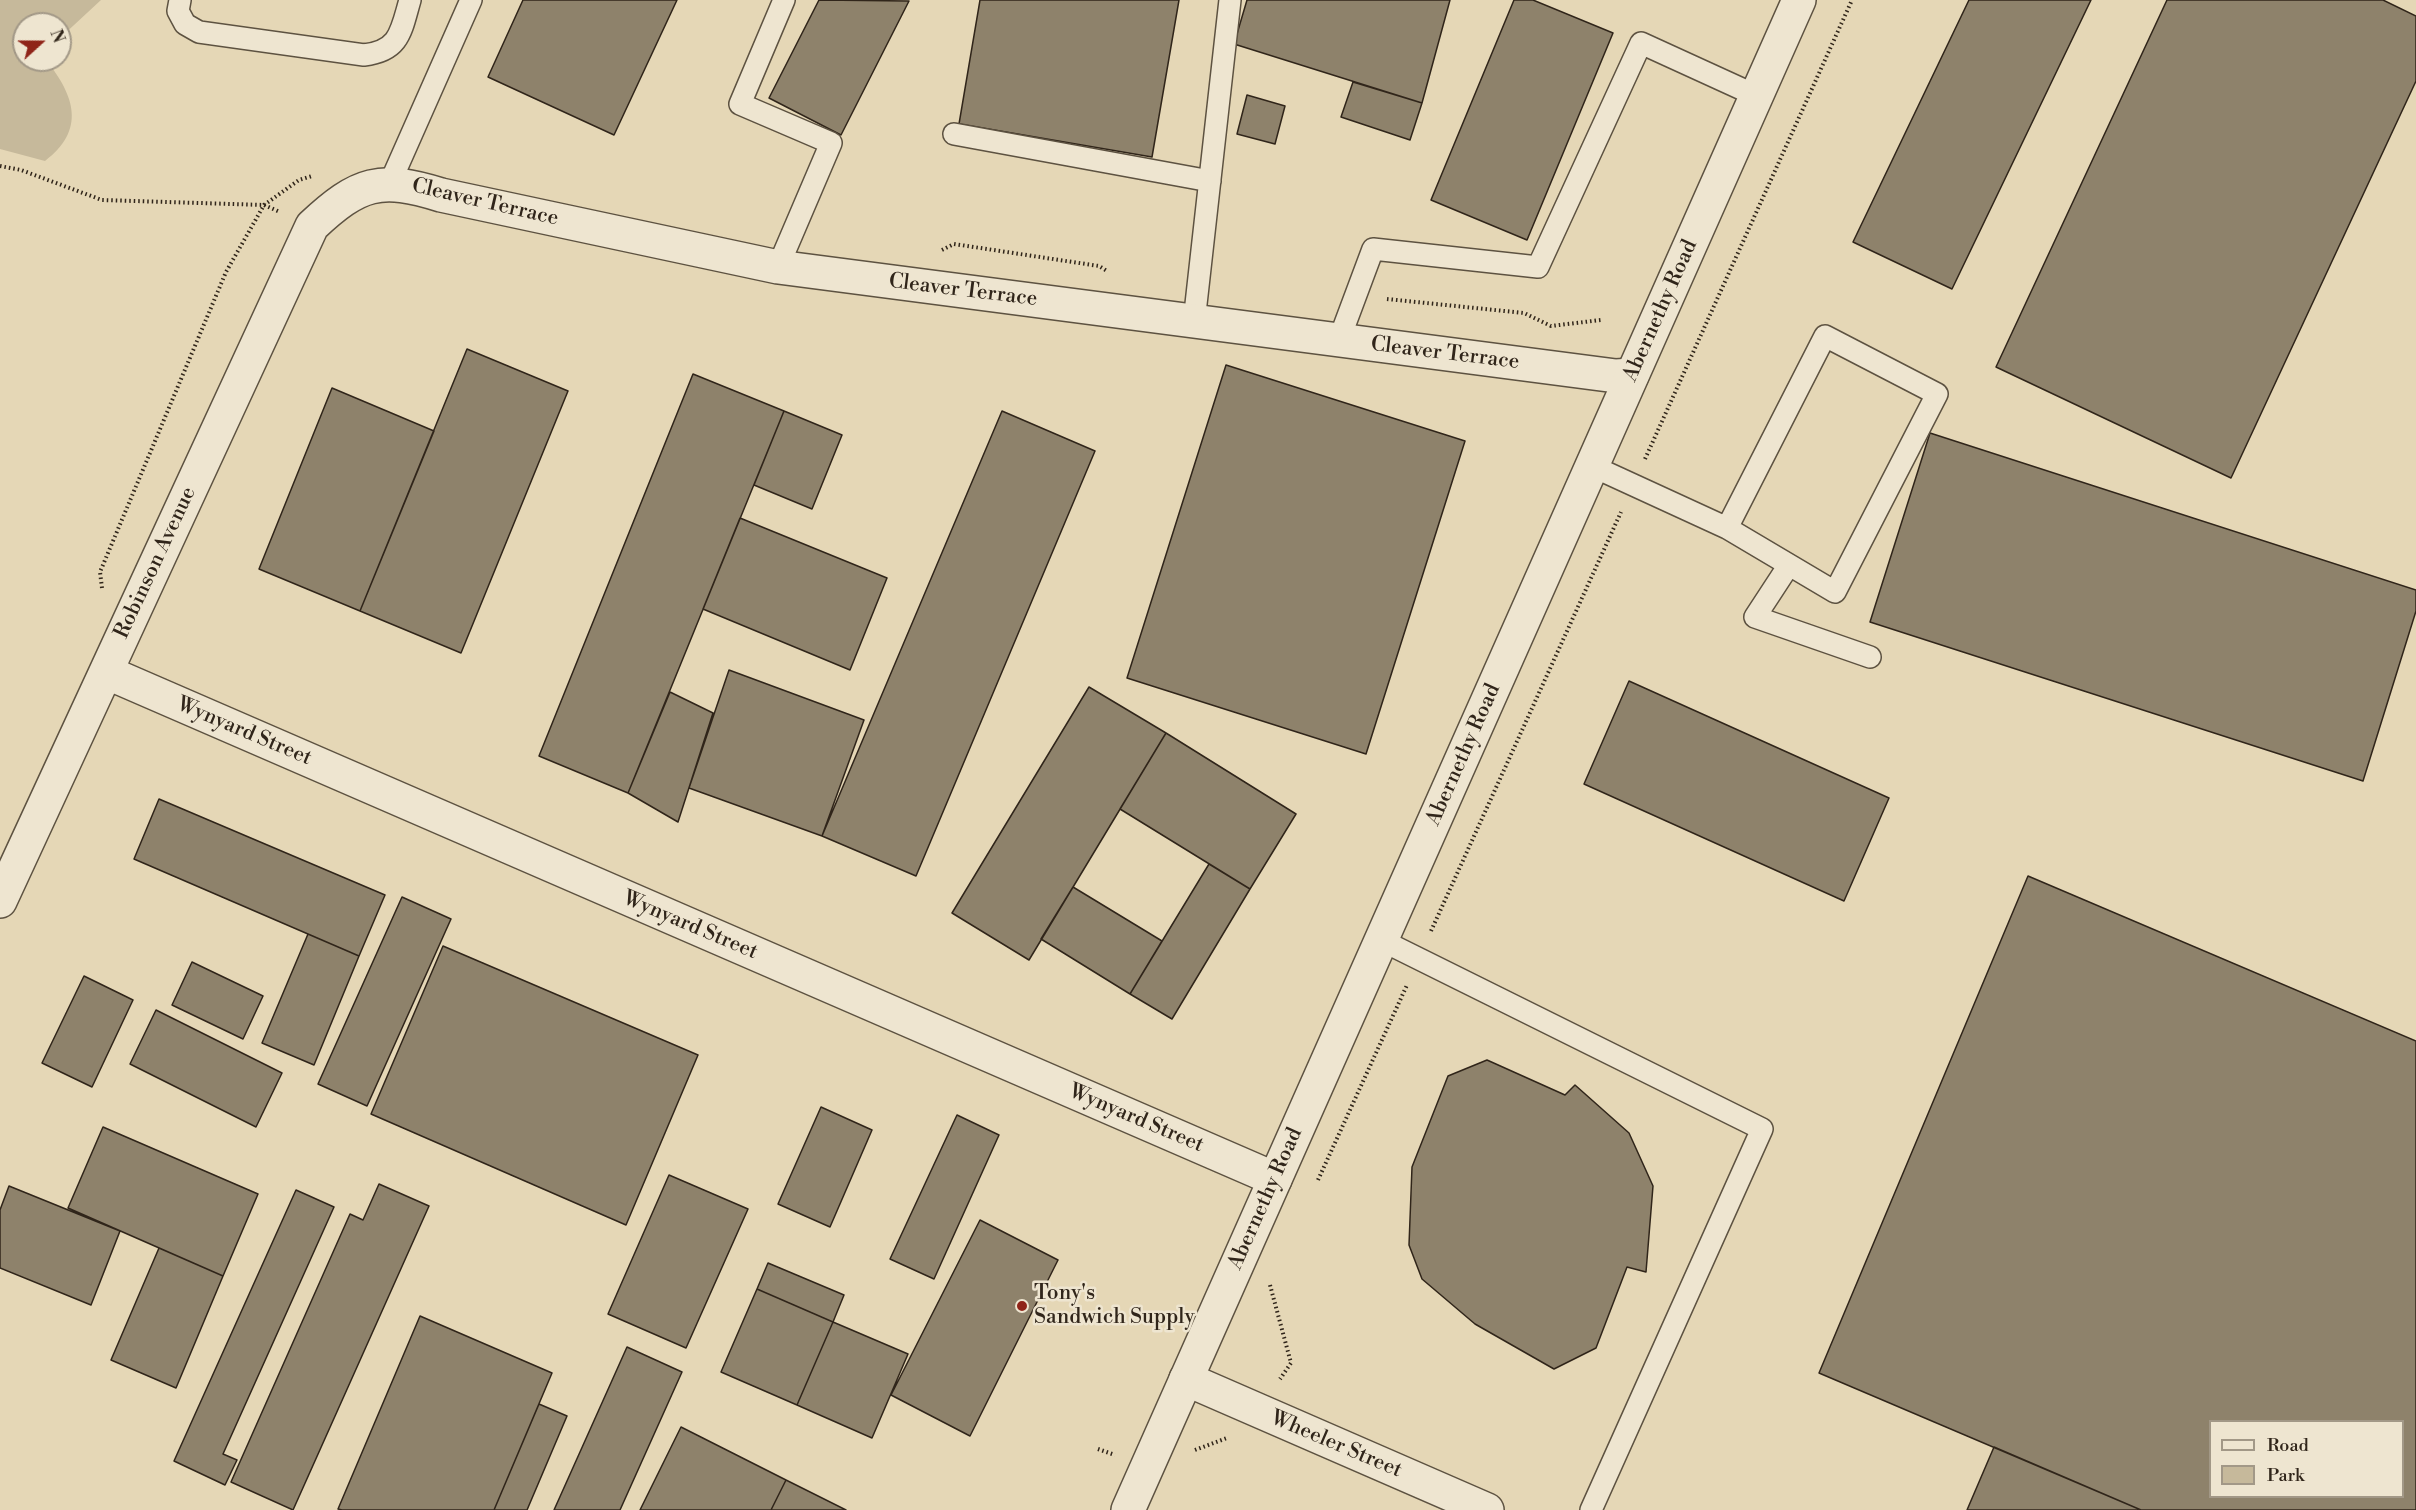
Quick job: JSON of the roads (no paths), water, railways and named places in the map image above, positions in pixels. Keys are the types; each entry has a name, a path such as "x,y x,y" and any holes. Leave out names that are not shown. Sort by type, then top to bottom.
{"street":[{"name":"Abernethy Road","path":"1128,1510 1799,0"},
{"name":"Cleaver Terrace","path":"312,226 352,193 390,183 410,185 441,195 778,267 1616,376 1632,375"},
{"name":"Robinson Avenue","path":"0,901 312,226"},
{"name":"Wynyard Street","path":"106,672 1275,1179"},
{"name":"Wheeler Street","path":"1186,1379 1486,1510"}],"lane":[{"path":"180,0 178,11 185,24 199,32 364,55 382,53 393,46 410,0"},
{"path":"390,183 471,0"},
{"path":"778,267 831,143 740,104 784,0"},
{"path":"1194,321 1230,0"},
{"path":"1340,340 1373,249 1538,267 1641,43 1757,96"},
{"path":"954,134 1210,181"},
{"path":"1592,466 1727,528 1835,592 1937,394 1826,336 1727,528"},
{"path":"1789,565 1755,617 1870,657"},
{"path":"1381,940 1761,1129 1591,1510"}],"place":[{"name":"Tony's Sandwich Supply","path":"1022,1306"}]}
